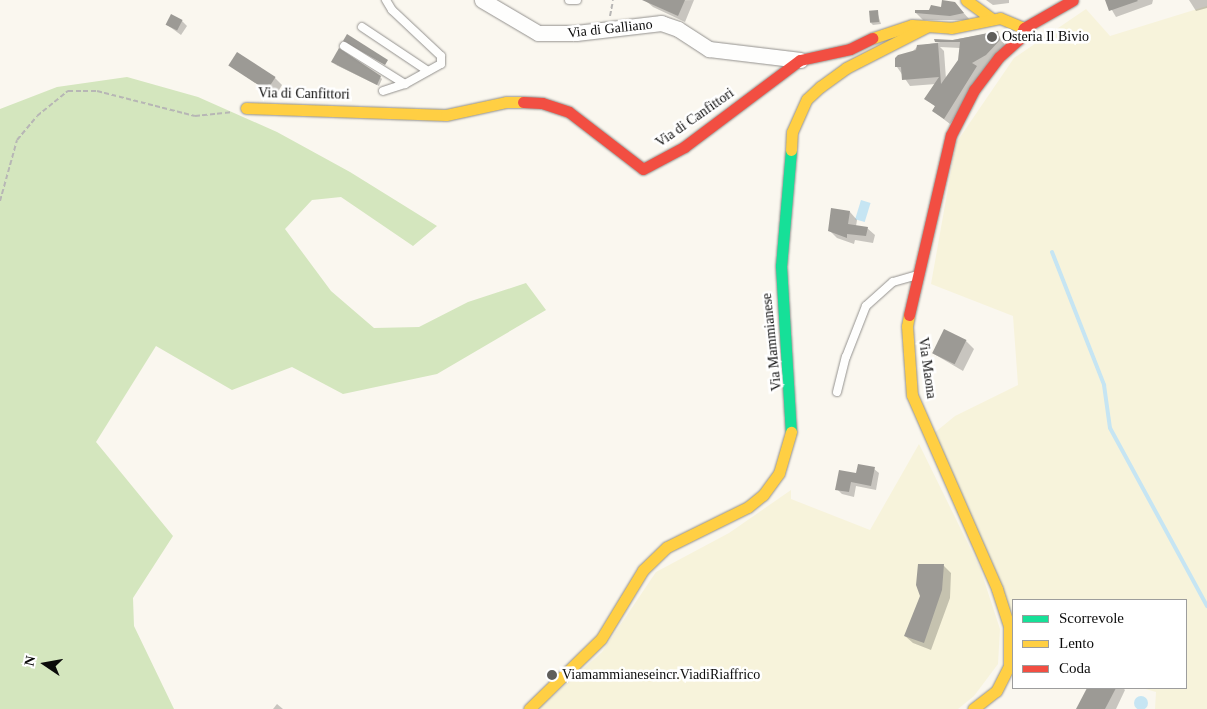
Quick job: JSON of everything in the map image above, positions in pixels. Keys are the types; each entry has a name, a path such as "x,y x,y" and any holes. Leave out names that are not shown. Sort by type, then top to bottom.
{"main road":[{"path":"966,0 992,18"},
{"path":"1024,28 1073,0"},
{"name":"Via Mammianese","path":"529,709 601,639 643,570 652,560 667,547 748,507 763,495 778,473 790,441 793,421 781,266 792,132 807,100 820,87 846,68 926,27 959,27 992,18 1008,19 1024,28"},
{"name":"Via di Canfittori","path":"246,108 446,115 506,102 542,103 569,112 643,169 684,147 800,60 850,49 890,30 912,25 926,27"},
{"name":"Via Maona","path":"973,709 996,691 1008,666 1009,626 997,590 912,395 907,326 917,275 954,128 983,78 1019,39 1024,28"}],"street":[{"name":"Via di Galliano","path":"482,0 538,33 576,33 661,23 678,29 709,49 800,60"}],"lane":[{"path":"383,91 405,84 441,64 441,56 392,10 386,0"},
{"path":"568,0 577,0"},
{"path":"362,27 428,71"},
{"path":"344,46 405,84"},
{"path":"837,392 846,357 866,306 893,282 917,275"}],"path":[{"path":"608,23 613,0"},
{"path":"0,201 18,140 37,116 68,91 97,91 195,116 210,116 246,108"}],"shaded area":[{"path":"1207,6 1207,709 1155,709 1156,692 1146,689 1187,689 1187,599 1012,599 1012,617 933,434 955,416 1018,385 1013,316 931,284 956,143 1014,58 1086,9 1110,36"},
{"path":"919,444 980,568 1000,629 998,664 974,696 958,709 538,709 602,652 656,572 729,533 791,490 791,499 870,530"}],"green space":[{"path":"127,77 198,97 277,132 350,172 437,226 413,246 341,197 312,200 285,229 331,291 374,328 419,327 468,302 526,283 546,310 437,374 343,394 292,367 232,390 156,346 96,442 173,536 133,598 134,626 174,709 0,709 0,109 57,87"}],"water":[{"path":"861,200 871,203 865,222 855,219"},
{"path":"1141,696 1146,698 1148,703 1146,708 1141,710 1136,708 1134,703 1136,698"}],"building":[{"path":"642,0 685,0 678,16"},
{"path":"942,0 955,2 964,13 950,16 915,13 915,10 929,10 931,5 941,7"},
{"path":"1105,0 1137,0 1138,1 1109,11"},
{"path":"878,10 879,22 870,23 869,11"},
{"path":"171,14 183,20 177,31 166,25"},
{"path":"998,31 1000,40 986,55 972,63 977,66 944,119 932,111 935,106 924,99 939,77 902,80 901,67 895,67 895,58 898,55 916,50 917,45 938,43 941,84 958,60 960,42 935,42 934,39 953,40"},
{"path":"347,34 388,60 385,65 343,41"},
{"path":"339,48 381,76 377,85 331,62"},
{"path":"237,52 276,77 267,90 228,65"},
{"path":"831,208 850,211 848,224 868,227 866,236 847,234 847,238 828,231"},
{"path":"944,329 966,340 955,364 932,353"},
{"path":"858,464 875,467 871,486 851,482 849,492 835,490 839,470 856,473"},
{"path":"918,564 944,564 942,590 924,643 904,636 920,596 916,585"},
{"path":"1086,689 1115,689 1105,709 1076,709"}],"waterway":[{"path":"1052,252 1104,385 1110,428 1207,606"}],"traffic: fast":[{"path":"791,150 781,266 791,432"}],"traffic: slow":[{"path":"966,0 991,18"},
{"path":"873,38 912,25 951,28 1000,18 1024,28"},
{"path":"791,150 792,132 807,99 820,87 846,68 926,27"},
{"path":"246,108 446,115 506,102 523,102"},
{"path":"909,315 907,326 912,395 997,589 1009,626 1009,666 996,691 973,709"},
{"path":"529,709 601,639 643,570 667,547 748,507 763,495 779,473 791,432"}],"traffic: jam":[{"path":"1024,28 1073,0"},
{"path":"909,315 951,135 974,90 999,57 1019,39 1024,28"},
{"path":"523,102 542,103 569,112 643,169 684,147 800,60 850,49 873,38"}],"place":[{"name":"Osteria Il Bivio","path":"992,37"},
{"name":"Viamammianeseincr.ViadiRiaffrico","path":"552,675"}]}
